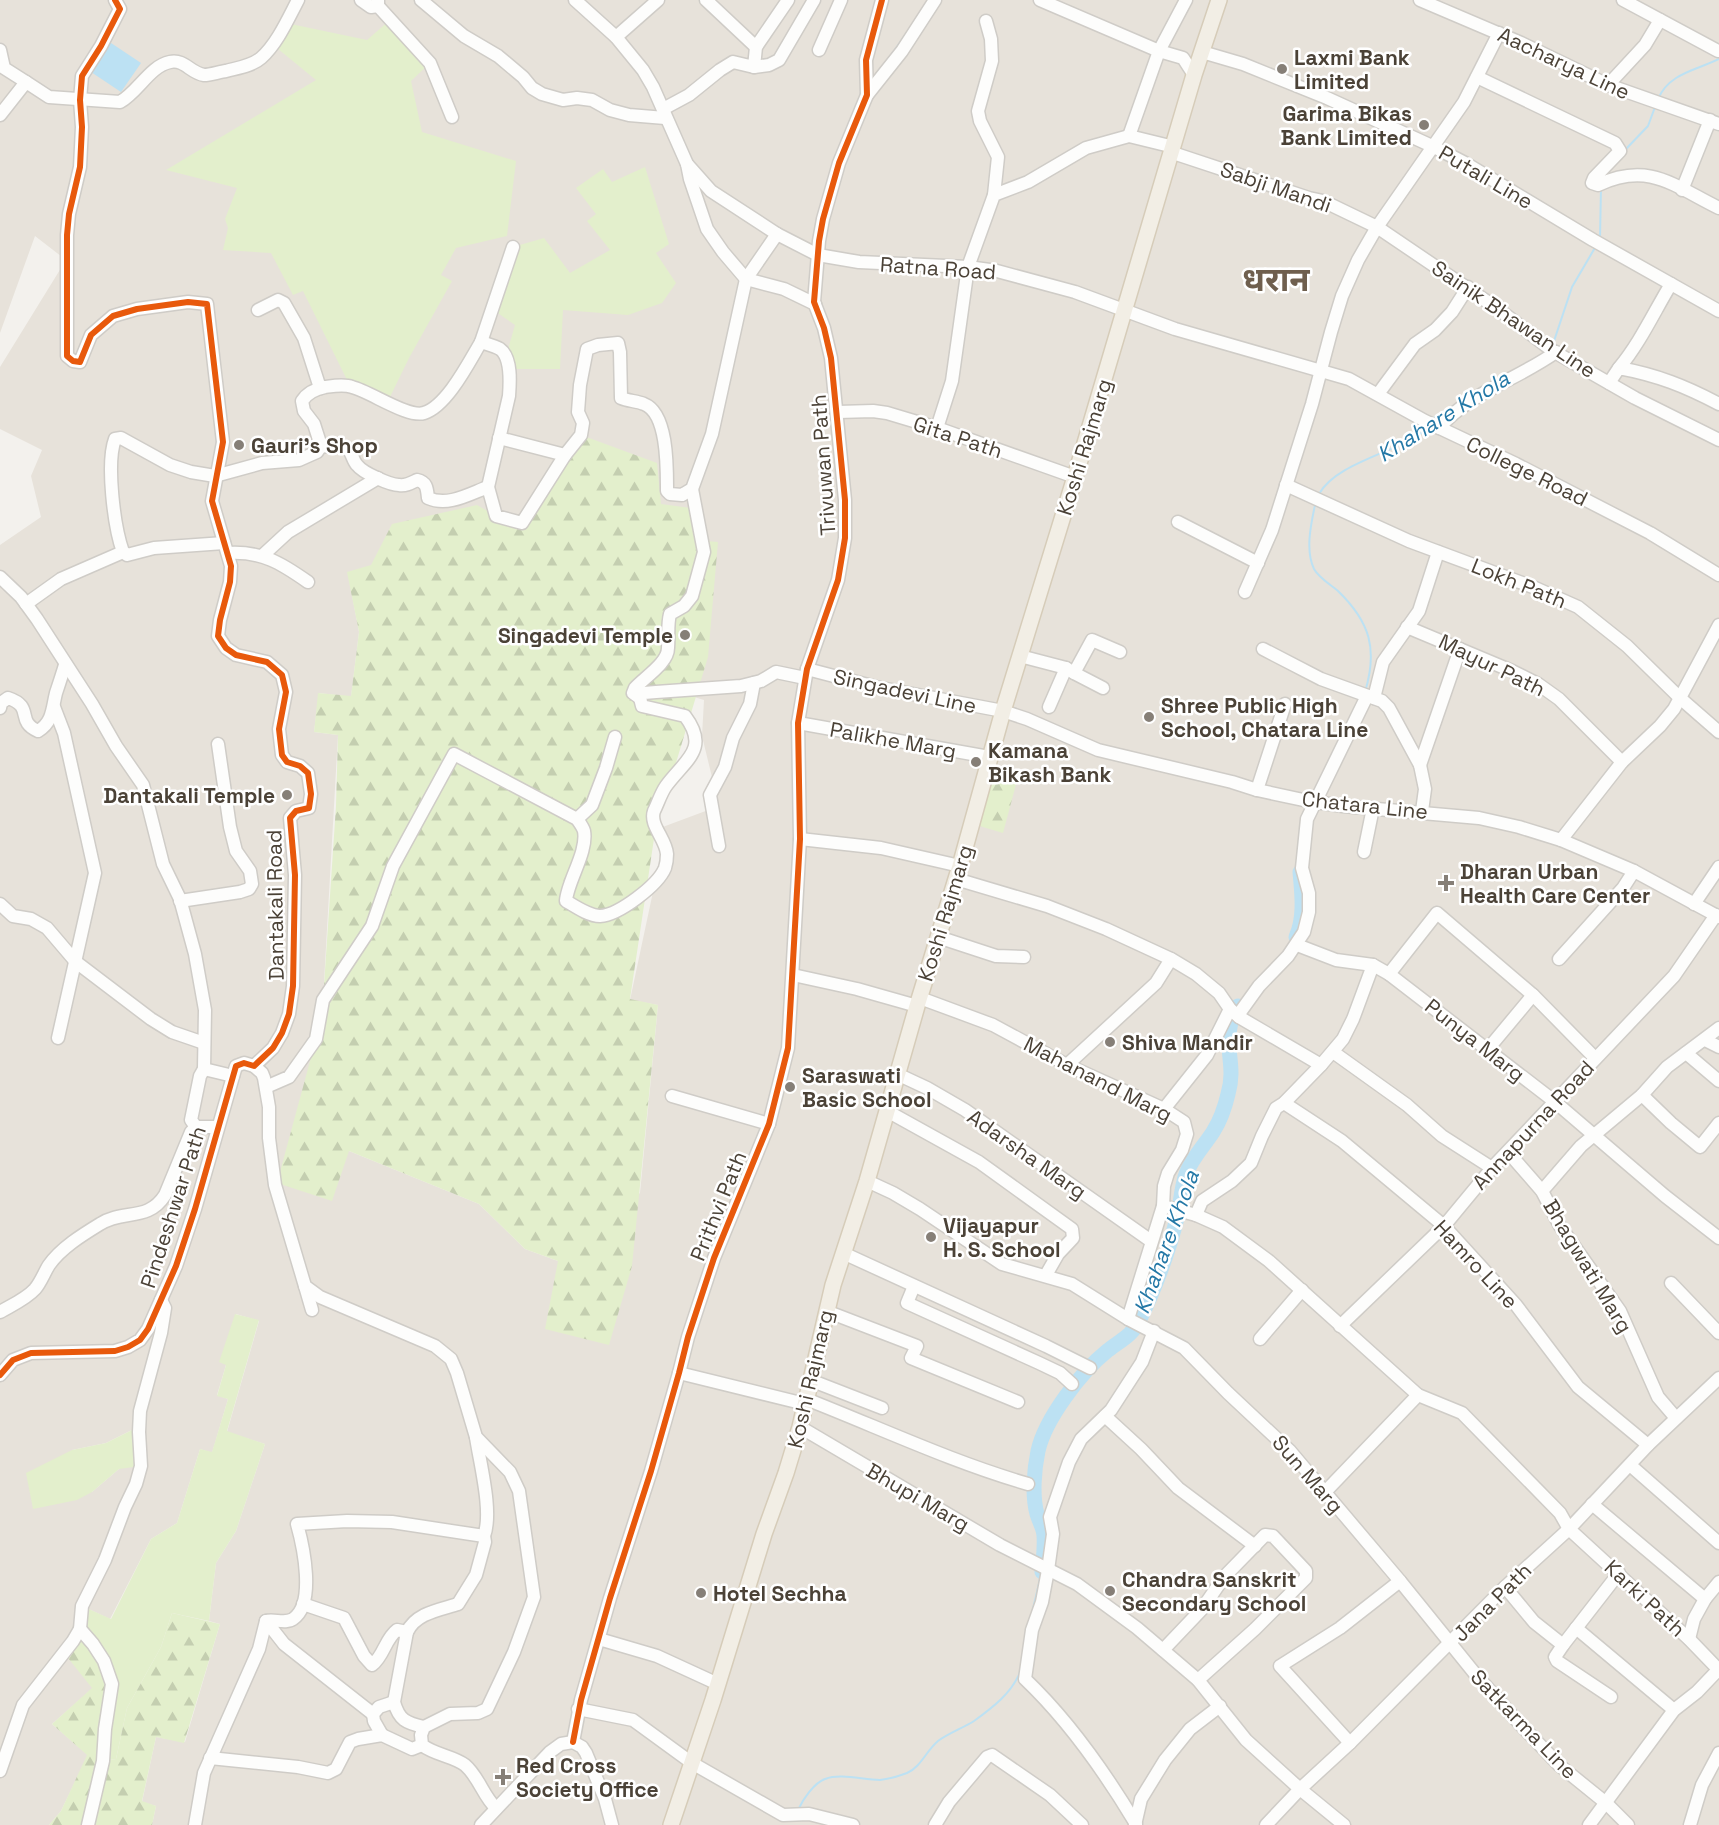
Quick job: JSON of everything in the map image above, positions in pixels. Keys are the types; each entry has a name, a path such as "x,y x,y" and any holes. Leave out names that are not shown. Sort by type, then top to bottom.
{"main road":[{"name":"Koshi Rajmarg","path":"671,1825 800,1427 826,1311 867,1181 958,872 1002,711 1076,477 1174,150 1194,75 1220,0"}],"street":[{"path":"80,100 82,76 120,9 115,0"},
{"path":"0,50 4,68 49,97 120,102 131,96 159,67 168,62 179,61 196,73 204,75 247,65 261,59 286,23 298,0"},
{"path":"361,0 371,7 378,3 430,63 452,117"},
{"path":"420,0 464,36 498,56 523,77 532,88 542,94 563,100 577,98 592,100 610,110 629,115 664,114 720,70 734,62 754,67 769,65 779,60 814,0"},
{"path":"575,0 616,37 642,70 687,164 701,216 723,252 746,279 784,289 815,304"},
{"path":"616,37 658,0"},
{"path":"706,0 756,47"},
{"path":"754,67 756,47 788,0"},
{"path":"819,50 841,0"},
{"path":"867,95 866,60 882,0"},
{"path":"867,95 902,51 935,0"},
{"path":"1040,0 1159,51 1183,58 1202,50"},
{"path":"994,195 1028,182 1086,148 1129,136 1159,51 1186,0"},
{"name":"Aacharya Line","path":"1420,0 1445,4 1499,33 1608,85 1714,122"},
{"path":"1623,0 1718,51"},
{"path":"1608,85 1645,45 1660,20"},
{"path":"937,429 951,381 968,267 994,195 998,157 980,121 978,111 992,61 991,39 986,21"},
{"path":"1245,592 1272,530 1312,404 1342,296 1358,260 1377,227 1464,102 1499,33"},
{"name":"Putali Line","path":"1202,50 1327,98 1432,146 1719,311"},
{"path":"1183,58 1194,75"},
{"path":"1477,77 1615,143 1620,151 1592,183 1624,175 1640,174 1664,180 1719,208"},
{"path":"0,115 26,82"},
{"name":"Trivuwan Path","path":"806,674 838,580 845,538 845,500 838,412 831,358 824,328 815,304 818,255 828,198 839,163 867,95"},
{"name":"Dantakali Road","path":"80,100 82,127 80,166 69,214 67,235 67,356 73,361 80,362 91,335 113,316 136,309 189,303 207,304 223,442 215,476 213,501 231,566 230,582 218,636 226,648 236,656 267,662 282,675 286,692 279,729 279,746 287,762 300,766 308,773 311,794 309,808 297,811 290,818 295,875 289,1014 273,1048 254,1066 244,1063 236,1066 233,1076"},
{"path":"1682,190 1714,122"},
{"name":"Sabji Mandi","path":"1129,136 1323,201 1377,227"},
{"name":"Ratna Road","path":"687,164 711,191 777,234 818,255 859,262 968,267 998,271 1075,292 1125,311"},
{"name":"Sainik Bhawan Line","path":"1377,227 1468,288 1551,349 1609,383 1719,440"},
{"path":"266,1087 289,1077 316,1039 323,1000 372,927 393,866 454,754 577,819 584,832 580,858 567,891 566,901 579,909 599,916 618,912 633,903 665,868 664,840 657,830 653,815 665,787 694,752 695,729 685,716 642,706 640,698 633,693 635,688 663,662 669,650 667,626 670,614 684,606 692,596 704,552 692,489 712,434 746,279 777,234"},
{"path":"321,446 314,424 304,411 302,401 306,395 320,388 350,386 370,393 409,413 424,413 441,403 481,342 513,247"},
{"path":"1609,383 1633,350 1671,284"},
{"path":"1378,394 1415,344 1435,330 1452,312 1468,288"},
{"path":"258,309 278,300 284,303 304,338 320,388"},
{"name":"College Road","path":"1125,311 1196,336 1349,379 1438,428 1516,464 1650,533 1719,575"},
{"path":"481,342 500,349 506,356 508,369 508,396 488,487 496,516 522,523 565,455 581,435 583,423 578,412 580,385 587,349 598,345 618,343 621,398 645,404 659,417 668,475 667,491 670,494 682,495 692,489"},
{"path":"1438,428 1450,415 1479,394 1526,371 1551,349"},
{"path":"1619,368 1679,383 1719,404"},
{"name":"Gita Path","path":"838,412 873,411 937,429 1076,477"},
{"path":"123,552 111,484 111,450 115,439 121,438 180,469 215,476 262,463 299,460 316,452 321,446"},
{"path":"499,438 565,455"},
{"path":"321,446 347,448 357,466 378,478 397,485 422,481 428,498 436,502 448,502 488,487"},
{"path":"262,555 288,532 378,478"},
{"name":"Lokh Path","path":"1286,485 1409,542 1533,586 1578,608 1627,646 1719,732"},
{"path":"1178,522 1258,563"},
{"path":"123,552 127,555 154,548 226,548 262,555 288,568 308,582"},
{"path":"26,604 61,579 123,552"},
{"path":"1164,1109 1207,1055 1235,1013 1241,1011 1259,986 1297,945 1305,932 1309,912 1309,892 1302,868 1311,802 1383,662 1419,611 1438,552"},
{"path":"0,577 26,604 92,704 116,746 143,784 164,864 180,901 195,954 205,1010 204,1069 200,1076 191,1120 196,1127"},
{"path":"1561,840 1622,762 1660,726 1680,698 1719,625"},
{"name":"Mayur Path","path":"1407,627 1538,684 1559,699 1622,762"},
{"path":"1049,707 1070,670 1092,640 1120,652"},
{"path":"1263,649 1321,679 1382,701 1389,708 1420,765 1425,789 1422,811"},
{"path":"1420,765 1460,649"},
{"path":"1020,656 1070,670 1103,688"},
{"path":"0,708 8,698 18,701 24,709 25,720 30,728 38,731 45,727 54,707 65,665"},
{"name":"Singadevi Line","path":"640,698 644,693 741,686 761,681 776,672 806,674 1002,711"},
{"name":"Prithvi Path","path":"573,1742 578,1708 688,1337 714,1258 769,1124 788,1048 800,840 798,723 806,674"},
{"path":"719,846 710,795 725,767 733,738 750,704 754,683"},
{"path":"1257,790 1286,704"},
{"path":"54,707 64,733 96,873 58,1038"},
{"name":"Chatara Line","path":"1002,711 1027,719 1098,750 1257,790 1311,802 1422,811 1479,818 1519,827 1561,840 1634,871 1717,916"},
{"name":"Palikhe Marg","path":"798,723 989,757"},
{"path":"577,819 592,805 615,737"},
{"path":"180,901 240,892 249,889 252,884 250,871 236,851 230,827 218,744"},
{"path":"1364,852 1373,808"},
{"path":"800,840 881,848 958,872 1106,929 1171,959 1196,974 1219,993 1235,1013 1321,1065"},
{"path":"1694,903 1719,867"},
{"path":"1559,959 1623,888 1634,871"},
{"path":"0,904 13,916 31,919 47,928 76,962 151,1019 172,1032 204,1043"},
{"path":"1389,974 1437,913 1533,995 1595,1058"},
{"name":"Annapurna Road","path":"1340,1326 1444,1226 1492,1168 1674,976 1717,916"},
{"path":"938,938 996,956 1024,957"},
{"name":"Punya Marg","path":"1297,945 1336,960 1373,965 1389,974 1554,1101 1665,1196 1719,1238"},
{"path":"1067,1065 1156,983 1171,959"},
{"path":"1191,1213 1202,1201 1232,1181 1251,1163 1276,1108 1284,1103 1321,1065 1343,1039 1373,965"},
{"name":"Mahanand Marg","path":"793,975 918,1002 993,1025 1067,1065 1164,1109 1184,1122 1187,1134 1182,1150 1168,1173 1164,1186 1168,1207 1151,1241 1131,1320"},
{"path":"1488,1049 1533,995"},
{"path":"1542,1191 1581,1146 1642,1095 1667,1066 1719,1028"},
{"path":"1705,1040 1719,1047"},
{"path":"1333,1052 1407,1106 1442,1136 1492,1168"},
{"path":"1686,1053 1719,1081"},
{"path":"254,1066 262,1073 266,1087 274,1185 312,1310"},
{"path":"204,1069 233,1076"},
{"name":"Adarsha Marg","path":"897,1074 965,1110 1151,1241"},
{"name":"Pindeshwar Path","path":"0,1375 13,1360 31,1353 114,1351 140,1340 148,1329 176,1266 195,1209 216,1127 233,1076"},
{"path":"1642,1095 1700,1147 1719,1123"},
{"path":"672,1096 769,1124"},
{"name":"Hamro Line","path":"1284,1103 1342,1141 1444,1226 1516,1305 1578,1387 1648,1445"},
{"path":"887,1112 935,1136 979,1162 1072,1229 1073,1238 1058,1254 1046,1275"},
{"path":"0,1312 27,1296 36,1288 49,1265 62,1251 102,1222 152,1210 165,1195 191,1132 196,1127 216,1127"},
{"name":"Bhagwati Marg","path":"1508,1152 1542,1191 1560,1226 1620,1311 1658,1397 1676,1418"},
{"path":"867,1181 920,1209 1002,1264 1072,1284 1131,1320"},
{"name":"Karki Path","path":"1168,1207 1191,1213 1222,1227 1269,1261 1418,1395 1462,1413 1560,1512 1569,1529 1689,1639 1718,1669"},
{"path":"843,1253 1090,1368"},
{"path":"1671,1283 1719,1333"},
{"path":"305,1286 320,1297 435,1346 451,1359 476,1437 488,1526 476,1575 458,1605 429,1613 412,1622 406,1632 394,1702 397,1713 408,1723 424,1727"},
{"path":"914,1286 907,1303 1060,1373 1072,1384"},
{"path":"1260,1339 1302,1290"},
{"path":"88,1825 103,1761 112,1684 104,1661 80,1629 79,1619 82,1606 105,1560 136,1484 141,1466 140,1412 161,1333 165,1308 161,1300"},
{"path":"826,1311 917,1346 911,1358 1018,1402"},
{"name":"Sun Marg","path":"1131,1320 1184,1348 1228,1394 1271,1432 1325,1492 1450,1643"},
{"path":"1136,1825 1089,1753 1025,1679 1032,1630 1042,1602 1043,1567 1053,1534 1050,1517 1069,1462 1081,1439 1105,1416 1142,1362 1150,1329"},
{"path":"679,1373 806,1402 946,1456 1028,1484"},
{"name":"Jana Path","path":"1273,1823 1300,1789 1350,1743 1505,1587 1569,1529 1648,1445 1719,1378"},
{"path":"810,1380 882,1408"},
{"path":"1325,1492 1418,1395"},
{"path":"1105,1416 1142,1449 1178,1488 1255,1546"},
{"name":"Bhupi Marg","path":"800,1427 963,1523 1077,1584 1198,1680 1246,1740 1344,1825"},
{"path":"476,1437 510,1472 519,1491 534,1597 514,1652 487,1708 478,1713 450,1714 424,1727 420,1735 422,1745 429,1751 464,1764 476,1777 487,1800 496,1808"},
{"path":"1630,1465 1719,1543"},
{"path":"1592,1504 1705,1599"},
{"path":"266,1621 288,1621 295,1618 303,1604 307,1580 304,1549 297,1524 347,1521 392,1522 484,1536"},
{"path":"1163,1650 1202,1609 1224,1577 1264,1535 1273,1536 1306,1571 1306,1578 1255,1629 1198,1680"},
{"path":"1611,1697 1557,1661 1555,1657 1619,1574"},
{"path":"1350,1743 1280,1666 1340,1628 1400,1581"},
{"path":"1689,1639 1694,1619 1705,1599 1719,1582"},
{"path":"1505,1587 1534,1622 1563,1645"},
{"path":"303,1604 344,1618 364,1656 372,1665 380,1656 389,1636 397,1630 406,1632"},
{"path":"266,1621 284,1644 374,1714"},
{"path":"195,1825 204,1773 259,1649 266,1621"},
{"path":"1576,1628 1674,1710"},
{"path":"0,1771 23,1705 80,1629"},
{"path":"599,1639 657,1656 718,1684"},
{"name":"Satkarma Line","path":"1450,1643 1476,1675 1559,1765 1606,1803 1628,1825"},
{"path":"1589,1825 1674,1710 1697,1692 1718,1669"},
{"path":"382,1735 374,1721 374,1714 379,1707 394,1702"},
{"path":"1136,1825 1141,1799 1165,1761 1190,1729 1220,1706"},
{"path":"578,1708 633,1720 692,1762 774,1810 853,1825"},
{"path":"210,1758 298,1767 328,1773 336,1769 350,1742 358,1739 382,1735 412,1749 422,1745"},
{"path":"481,1825 550,1752 561,1744 573,1742 582,1747 586,1753 605,1799 612,1825"},
{"path":"1690,1825 1702,1785 1719,1753"},
{"path":"935,1825 950,1802 987,1757 992,1755 1050,1795 1082,1825"}],"shaded area":[{"path":"0,0 1719,0 1719,1825 152,1825 156,1806 142,1802 156,1737 185,1742 220,1624 209,1621 216,1563 236,1531 265,1444 227,1432 259,1321 236,1314 226,1365 217,1395 228,1399 212,1453 200,1449 177,1523 151,1539 110,1619 82,1606 93,1688 52,1724 88,1755 61,1811 49,1825 0,1825 0,545 41,517 31,476 42,450 0,429 0,367 66,260 35,236 0,333","holes":["352,595 704,700 702,736 719,806 660,828 664,840 630,1000 658,1005 640,1193 558,1261 525,1249 479,1204 349,1151 323,1000 338,735 314,732 319,693 351,697 359,632","132,1430 119,1469 92,1492 72,1450 106,1443"]}],"green space":[{"path":"390,20 430,63 411,81 422,132 516,161 507,236 456,248 441,275 452,281 388,401 350,386 303,291 293,295 271,253 223,250 228,228 225,219 237,188 166,170 316,80 272,44 286,23 367,40"},
{"path":"645,167 669,244 656,253 676,283 662,303 628,315 563,310 560,369 508,369 506,356 515,325 492,309 513,247 544,238 570,273 610,250 587,221 596,214 576,188 603,169 612,182"},
{"path":"581,435 657,463 661,504 698,509 695,540 718,542 708,657 655,832 630,999 658,1005 632,1266 609,1345 545,1329 558,1261 525,1249 479,1204 349,1151 332,1201 277,1183 316,1039 323,1000 336,806 338,735 314,732 318,693 351,696 359,632 347,572 371,565 392,524 477,505 496,516 522,523"},
{"path":"991,770 1018,777 1003,833 976,825"},
{"path":"235,1314 259,1320 227,1431 265,1444 236,1531 216,1563 209,1621 172,1613 161,1647 127,1708 116,1759 103,1761 109,1708 73,1641 82,1606 111,1619 151,1539 177,1523 200,1449 212,1452 228,1399 217,1396 226,1365 219,1362"},
{"path":"132,1430 139,1432 141,1466 119,1469 92,1492 77,1500 33,1509 26,1473 72,1450 106,1443"},
{"path":"172,1613 220,1624 184,1743 156,1737 142,1801 156,1806 152,1825 49,1825 61,1811 87,1755 52,1724 92,1688 64,1653 73,1642 93,1644 112,1684 103,1761 116,1759 127,1708 161,1647"}],"water":[{"path":"108,41 141,63 121,92 88,70"}],"waterway":[{"path":"887,61 913,24"},
{"name":"Khahare Khola","path":"1658,99 1663,90 1676,78 1719,59"},
{"name":"Khahare Khola","path":"1625,150 1648,126 1655,107"},
{"name":"Khahare Khola","path":"1600,238 1601,187"},
{"name":"Khahare Khola","path":"1553,344 1572,287 1596,246"},
{"name":"Khahare Khola","path":"1433,421 1435,417 1455,405"},
{"name":"Khahare Khola","path":"1319,494 1340,473 1402,444 1428,428"},
{"name":"Khahare Khola","path":"1315,505 1310,537 1311,562 1316,572 1349,602 1364,625 1371,649 1369,677 1365,692"},
{"path":"1315,505 1427,554"},
{"name":"Khahare Khola","path":"1296,937 1302,913 1300,872"},
{"name":"Khahare Khola","path":"1042,1572 1044,1533 1035,1507 1034,1491 1038,1451 1042,1438 1056,1411 1076,1383 1097,1360 1133,1331 1145,1309 1170,1244 1186,1174 1216,1128 1225,1104 1231,1071 1229,1030 1238,1006"},
{"name":"Khahare Khola","path":"1032,1613 1041,1575"},
{"name":"Khahare Khola","path":"1024,1645 1026,1633"},
{"name":"Khahare Khola","path":"798,1810 809,1792 825,1779 845,1777 880,1780 912,1770 938,1741 974,1721 994,1705 1012,1687 1020,1672"}],"cycle path":[{"path":"0,1375 13,1360 31,1353 115,1351 140,1340 148,1329 176,1266 195,1209 236,1066 244,1063 254,1066 273,1048 289,1014 293,986 295,875 290,818 296,811 309,808 311,794 308,773 300,766 287,762 282,755 279,729 286,692 282,675 267,662 236,655 226,648 218,636 230,582 231,566 212,501 223,442 207,304 188,302 137,309 113,316 91,335 80,362 73,361 67,356 67,235 69,214 80,167 82,76 120,9 115,0"},
{"path":"573,1742 581,1700 610,1598 651,1471 688,1337 714,1258 769,1124 788,1048 800,839 798,723 807,669 838,580 845,538 845,500 831,358 824,328 814,302 819,241 839,163 867,95 866,60 882,0"}],"place":[{"name":"Laxmi Bank Limited","path":"1282,69"},
{"name":"Garima Bikas Bank Limited","path":"1424,125"},
{"name":"Gauri's Shop","path":"239,445"},
{"name":"Singadevi Temple","path":"685,635"},
{"name":"Shree Public High School, Chatara Line","path":"1149,717"},
{"name":"Kamana Bikash Bank","path":"976,762"},
{"name":"Dantakali Temple","path":"287,795"},
{"name":"Dharan Urban Health Care Center","path":"1446,883"},
{"name":"Shiva Mandir","path":"1110,1042"},
{"name":"Saraswati Basic School","path":"790,1087"},
{"name":"Vijayapur H. S. School","path":"931,1237"},
{"name":"Chandra Sanskrit Secondary School","path":"1110,1591"},
{"name":"Hotel Sechha","path":"701,1593"},
{"name":"Red Cross Society Office","path":"503,1777"}],"district":[{"name":"धरान","path":"1276,280"}]}
